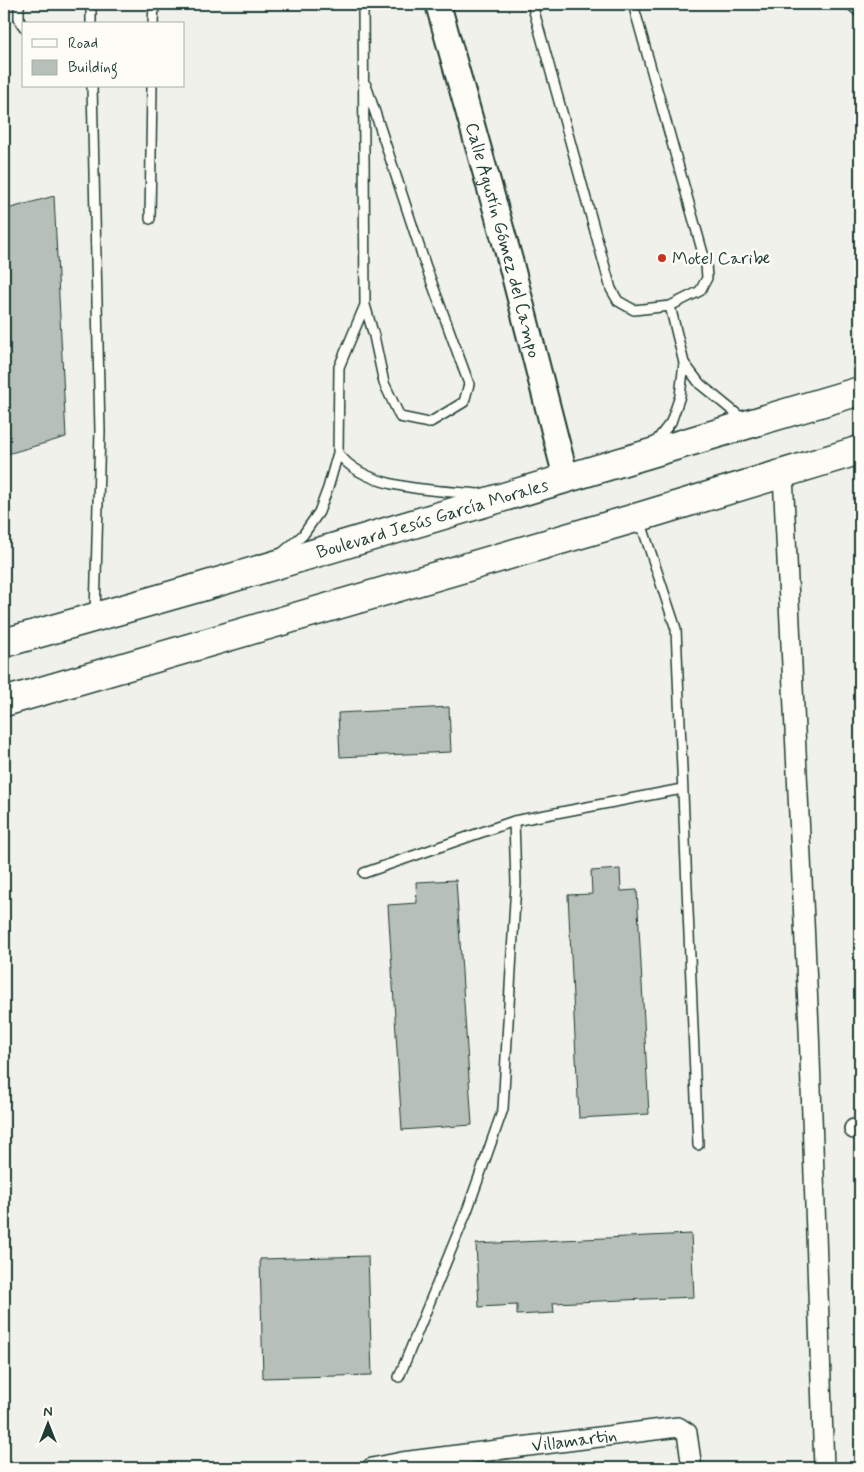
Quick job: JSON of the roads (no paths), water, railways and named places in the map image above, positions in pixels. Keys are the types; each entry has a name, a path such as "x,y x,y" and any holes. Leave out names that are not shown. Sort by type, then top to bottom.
{"main road":[{"name":"Boulevard Jesús García Morales","path":"4,643 860,391"},
{"path":"4,702 639,517 860,450"}],"street":[{"name":"Calle Agustín Gómez del Campo","path":"438,4 510,260 566,478"},
{"path":"782,474 809,1028 824,1468"},
{"name":"Villamartin","path":"372,1468 678,1427 687,1433 692,1468"}],"lane":[{"path":"19,4 19,20 22,24"},
{"path":"91,4 91,22"},
{"path":"153,22 154,4"},
{"path":"363,4 365,305 384,383 400,417 429,423 464,402 469,384 425,264 364,78"},
{"path":"532,4 611,288 618,301 634,310 670,306 700,290 707,278 706,264 633,4"},
{"path":"850,4 860,13"},
{"path":"92,88 100,430 95,617"},
{"path":"150,219 152,88"},
{"path":"264,568 303,535 319,512 338,453 340,367 365,305"},
{"path":"645,455 671,422 680,396 684,363 670,306"},
{"path":"684,363 700,384 749,424"},
{"path":"338,453 346,464 366,476 394,484 433,490 507,496"},
{"path":"639,517 676,629 698,1145"},
{"path":"364,873 514,821 682,789"},
{"path":"399,1377 467,1211 503,1109 516,883 514,821"}],"place":[{"name":"Motel Caribe","path":"662,258"}]}
